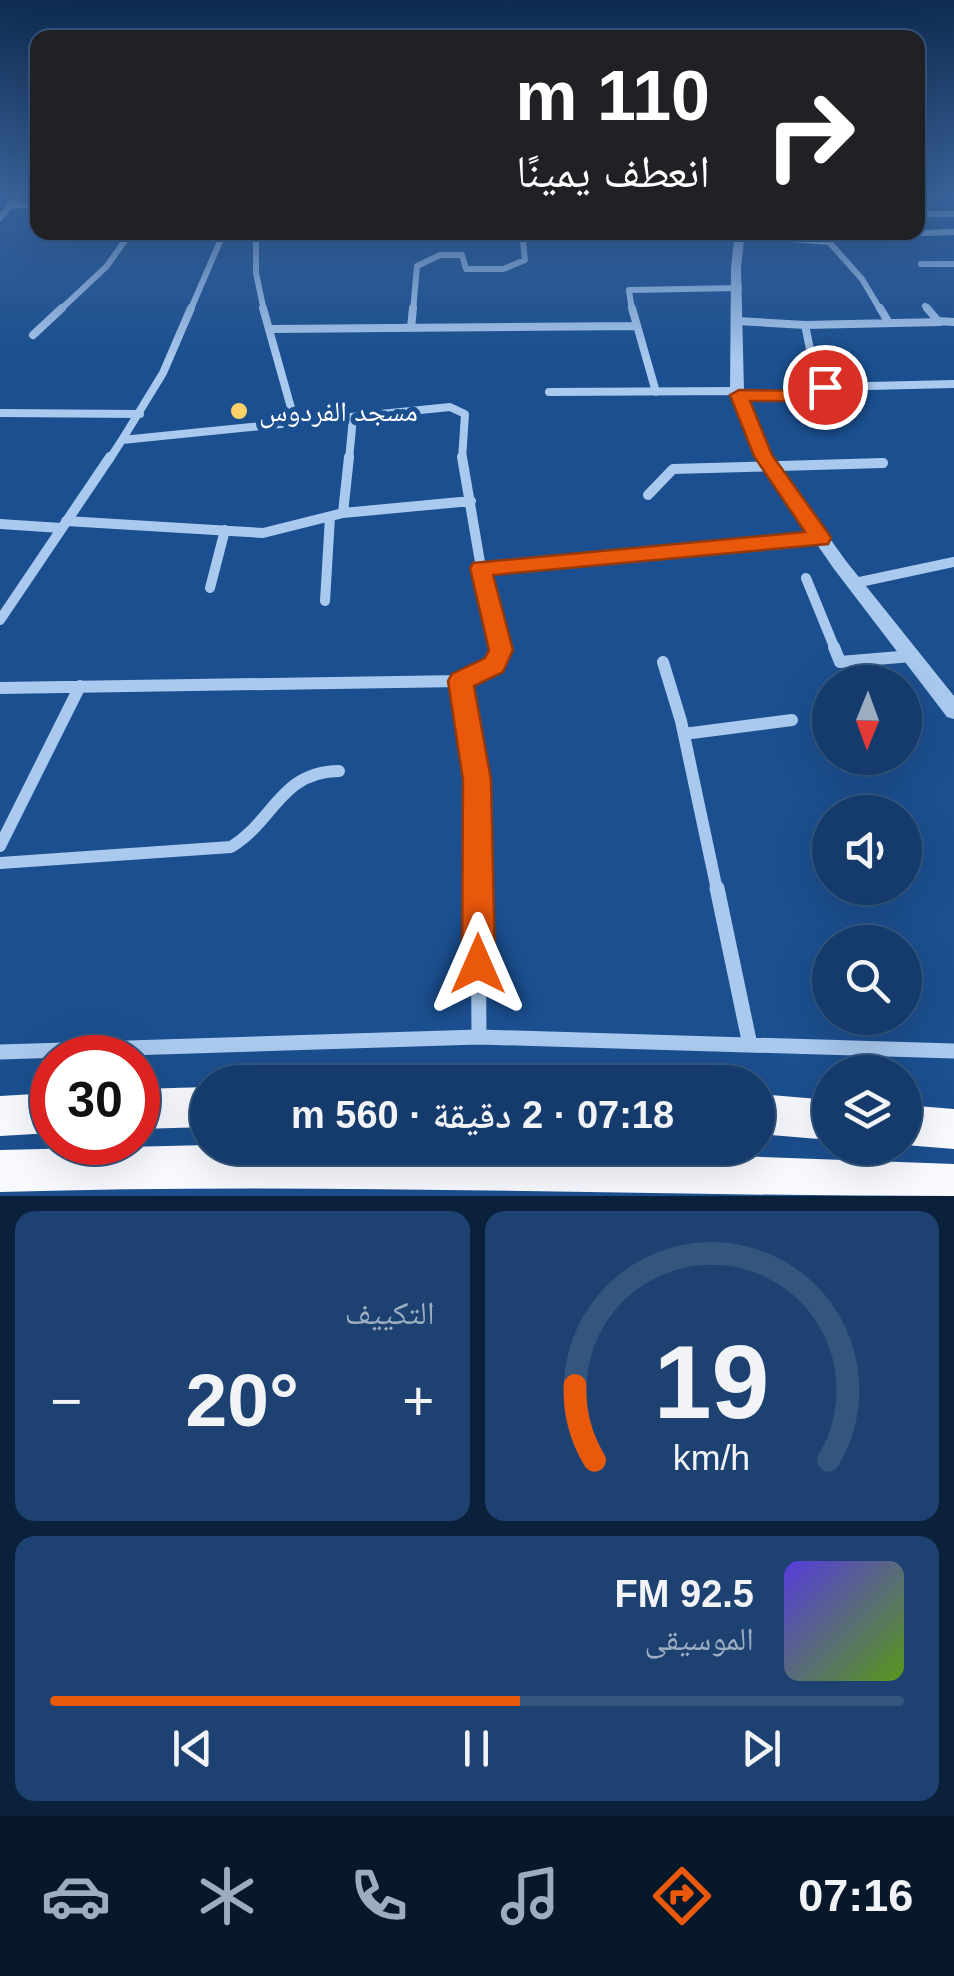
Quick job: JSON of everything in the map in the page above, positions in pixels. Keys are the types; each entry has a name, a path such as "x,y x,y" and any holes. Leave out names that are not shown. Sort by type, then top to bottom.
{"highway":[{"path":"160,1108 190,1108"},
{"path":"0,1116 30,1114"},
{"path":"775,1115 812,1118"},
{"path":"922,1127 954,1129"},
{"path":"0,1171 318,1163 673,1172 954,1185"}],"street":[{"path":"33,336 108,266 120,249"},
{"path":"0,620 140,414 163,373 217,249"},
{"path":"254,249 295,422"},
{"path":"412,328 417,266 447,254 462,256 466,269 515,266 525,260 524,249"},
{"path":"738,249 738,393 771,467 820,538 954,711"},
{"path":"834,249 862,279 889,323"},
{"path":"921,264 954,264"},
{"path":"656,392 635,326 631,288 739,288"},
{"path":"925,306 940,322"},
{"path":"738,322 954,322"},
{"path":"549,392 815,396 825,392 825,387 815,373 804,324"},
{"path":"270,329 635,326"},
{"path":"825,387 954,384"},
{"path":"0,688 460,681 494,665 500,658 461,453 465,414 462,409 450,407 122,440"},
{"path":"0,413 140,414"},
{"path":"343,514 353,416"},
{"path":"648,495 674,469 882,463"},
{"path":"0,524 263,533 343,514 472,501"},
{"path":"325,601 330,517"},
{"path":"210,588 226,530"},
{"path":"481,568 820,538"},
{"path":"855,583 954,562"},
{"path":"806,578 840,662 913,656"},
{"path":"662,662 684,734 750,1045"},
{"path":"460,681 477,780 479,1037"},
{"path":"0,846 80,686"},
{"path":"684,734 792,720"},
{"path":"0,863 231,847 250,834 266,810 297,780 322,770 340,771"},
{"path":"0,1052 479,1037 954,1051"}],"place":[{"name":"مسجد الفردوس","path":"239,411"}],"route":[{"path":"478,964 477,780 460,681 494,665 501,650 481,568 820,538 763,456 739,395 815,396 822,395 825,387"}]}
